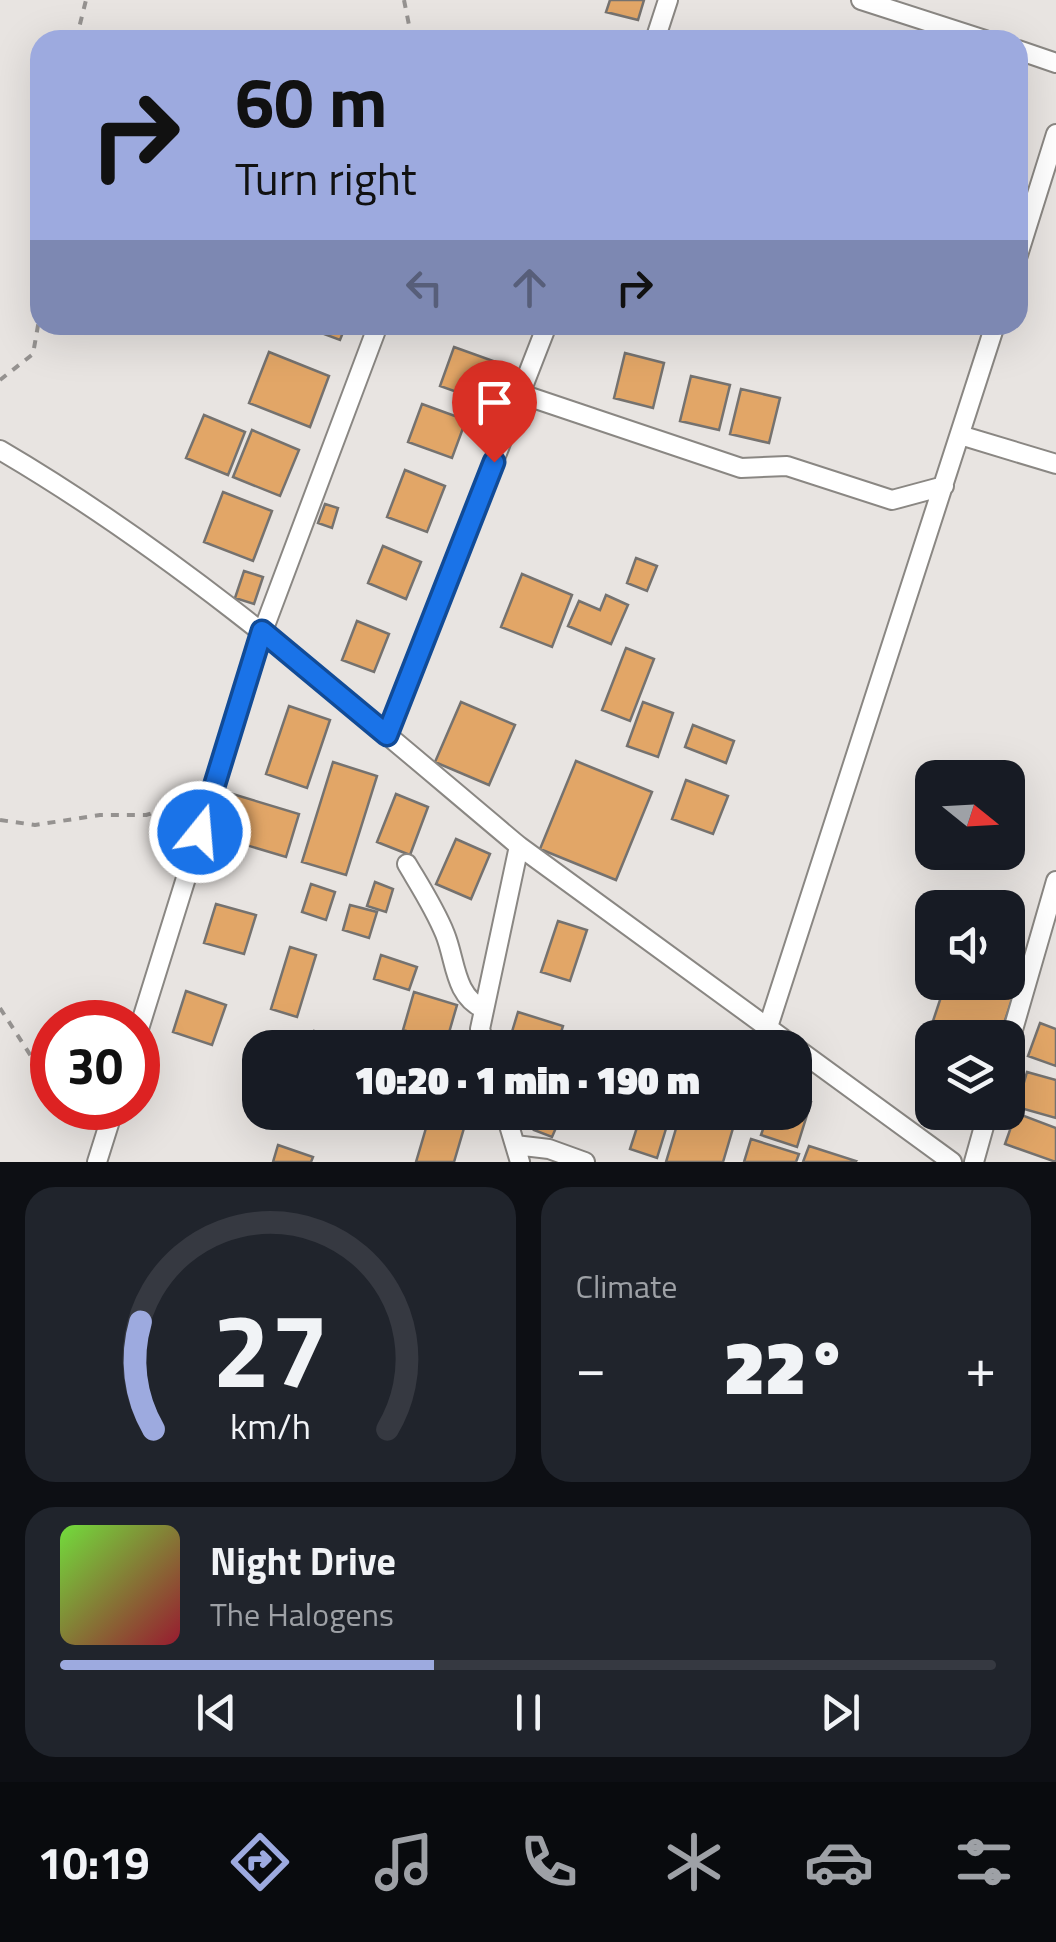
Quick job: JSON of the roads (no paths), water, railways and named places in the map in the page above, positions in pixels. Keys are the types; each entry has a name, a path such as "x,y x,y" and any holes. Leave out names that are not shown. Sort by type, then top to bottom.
{"street":[{"path":"658,30 668,0"},
{"path":"861,0 955,30"},
{"path":"1028,53 1056,62"},
{"path":"1028,224 1056,134"},
{"path":"148,1000 262,631 374,335"},
{"path":"387,735 544,335"},
{"path":"768,1027 992,335"},
{"path":"520,394 741,468 787,466 892,500 944,486"},
{"path":"960,434 1056,464"},
{"path":"0,450 71,492 262,631 519,846 952,1162"},
{"path":"480,1030 519,846"},
{"path":"407,864 446,936 464,993 484,1009"},
{"path":"1016,1020 1056,881"},
{"path":"97,1162 107,1130"},
{"path":"974,1162 983,1130"},
{"path":"517,1154 550,1149 585,1162"}]}
